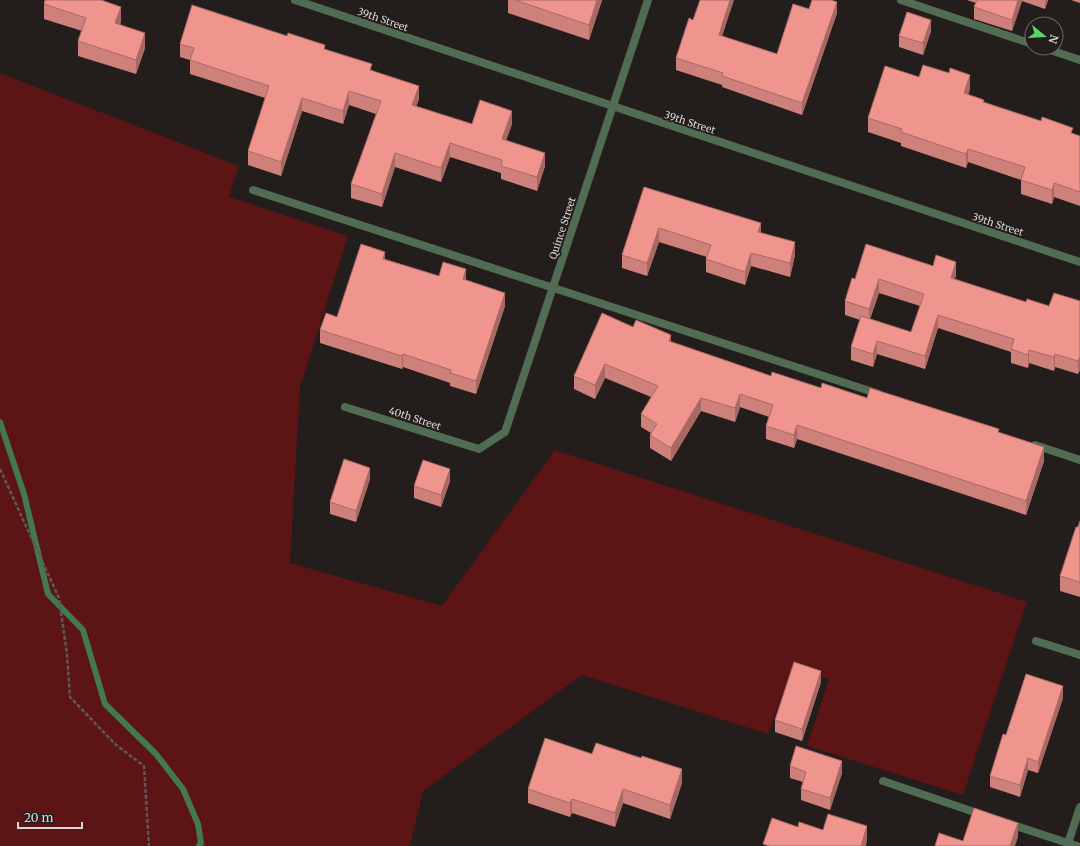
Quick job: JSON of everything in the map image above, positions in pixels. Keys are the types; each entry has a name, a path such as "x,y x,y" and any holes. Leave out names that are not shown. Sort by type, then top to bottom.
{"street":[{"name":"39th Street","path":"295,0 1080,262"},
{"name":"Quince Street","path":"479,449 505,432 648,0"},
{"path":"901,0 1024,41"},
{"path":"1064,55 1080,60"},
{"path":"253,190 884,396"},
{"name":"40th Street","path":"345,406 479,449"},
{"path":"1027,442 1080,460"},
{"path":"1036,641 1080,655"},
{"path":"883,781 1068,845 1076,846"},
{"path":"1068,845 1080,807"}],"path":[{"path":"0,469 59,598 67,654 70,698 115,744 144,766 149,846"}],"shaded area":[{"path":"0,73 239,166 229,197 348,236 300,387 290,563 442,606 555,450 1027,602 963,795 807,746 829,679 792,667 768,734 582,675 423,791 410,846 0,846"}],"building":[{"path":"45,0 101,0 121,7 115,23 145,33 136,60 78,41 86,18 44,4"},
{"path":"515,0 597,0 589,25"},
{"path":"700,0 730,0 719,35 777,54 793,4 809,9 812,0 831,0 837,2 802,103 722,76 723,73 676,58 689,18 693,20"},
{"path":"977,0 1018,0 1012,20 974,7"},
{"path":"192,5 287,36 288,33 325,45 324,49 372,64 370,70 419,86 412,105 472,124 480,100 512,111 502,139 545,153 537,177 501,166 502,160 450,143 441,168 395,153 382,194 351,184 381,101 349,91 343,111 302,98 281,162 248,151 269,86 190,60 194,48 180,44"},
{"path":"907,12 931,20 923,43 899,36"},
{"path":"923,65 949,73 950,68 970,75 964,93 984,100 983,102 1041,121 1042,117 1073,128 1071,133 1080,136 1080,192 1054,183 1052,190 1021,180 1025,167 968,149 966,154 901,132 902,129 868,118 885,66 919,77"},
{"path":"644,187 761,223 758,232 795,242 790,263 751,253 745,272 706,259 711,245 659,228 647,263 622,255"},
{"path":"361,244 385,252 383,259 439,276 443,262 466,269 463,279 505,293 476,381 450,373 451,370 403,354 402,356 320,330 326,313 337,317"},
{"path":"866,244 933,266 936,255 956,262 951,278 1026,302 1027,299 1049,306 1054,293 1080,301 1080,357 1078,361 1055,354 1054,357 1029,350 1028,355 1011,349 1014,339 938,315 925,356 877,341 873,354 851,347 861,316 911,332 924,294 879,279 869,309 845,301 852,278 855,279"},
{"path":"602,313 633,327 636,320 671,335 669,341 771,376 772,372 821,388 822,383 867,398 870,388 999,429 998,432 1044,447 1026,501 797,425 794,435 766,426 773,405 740,394 735,408 701,398 671,448 650,435 657,424 641,414 658,386 605,364 595,385 574,376"},
{"path":"344,459 370,468 356,511 330,502"},
{"path":"423,460 450,469 441,495 414,486"},
{"path":"1080,521 1080,582 1060,576 1076,527 1078,527"},
{"path":"794,662 821,671 802,729 775,720"},
{"path":"1026,674 1063,686 1038,762 1028,758 1020,785 990,776 1003,734 1006,735"},
{"path":"545,738 592,754 596,743 641,758 642,756 682,769 670,805 623,789 615,813 572,799 570,803 528,789"},
{"path":"796,746 842,761 830,798 801,789 806,772 790,766"},
{"path":"974,808 1018,823 1010,846 935,846 939,833 963,841"},
{"path":"828,814 867,826 861,846 769,846 763,844 772,818 798,827 799,822 823,830"}],"waterway":[{"path":"0,422 24,494 48,594 83,630 105,704 156,754 183,789 198,824 201,843 199,846"}]}
